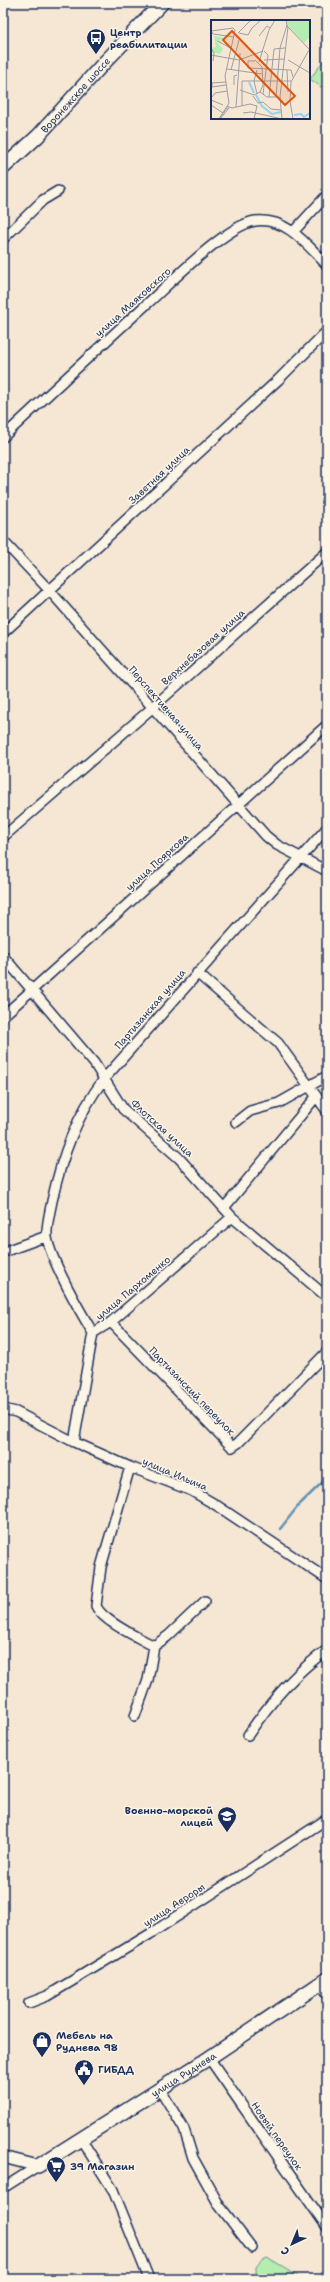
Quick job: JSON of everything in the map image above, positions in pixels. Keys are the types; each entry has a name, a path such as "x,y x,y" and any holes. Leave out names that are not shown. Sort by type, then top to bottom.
{"main road":[{"name":"Воронежское шоссе","path":"3,168 38,136 102,64 162,3"},
{"name":"улица Руднева","path":"38,2166 209,2058 323,1981"}],"street":[{"path":"3,239 43,200 58,191"},
{"path":"327,195 294,231 327,265"},
{"name":"улица Маяковского","path":"3,437 214,244 237,229 255,221 283,225 294,231"},
{"name":"Заветная улица","path":"3,633 50,591 327,331"},
{"name":"Перспективная улица","path":"3,541 50,591 237,805 272,840 300,858 327,871"},
{"name":"Верхнебазовая улица","path":"3,838 327,552"},
{"name":"улица Пояркова","path":"3,1016 327,725"},
{"name":"Партизанская улица","path":"93,1333 76,1305 47,1236 50,1208 65,1150 87,1101 104,1078 196,973 327,828"},
{"name":"Флотская улица","path":"3,956 90,1058 123,1109 179,1158 232,1217 327,1297"},
{"path":"196,973 267,1032 310,1086 316,1097 327,1111"},
{"path":"236,1122 250,1111 279,1102 327,1076"},
{"path":"224,1208 316,1097"},
{"name":"улица Пархоменко","path":"74,1442 93,1333 111,1322 232,1217"},
{"path":"3,1252 47,1236"},
{"name":"Партизанский переулок","path":"111,1322 232,1447 238,1444 327,1352"},
{"name":"улица Ильича","path":"3,1409 16,1412 74,1442 130,1468 192,1491 216,1504 327,1579"},
{"path":"130,1468 101,1567 96,1606 98,1611 106,1618 154,1646"},
{"path":"135,1716 148,1680 154,1646 168,1636 205,1601"},
{"path":"248,1735 270,1702 283,1688 327,1650"},
{"name":"улица Авроры","path":"29,2003 47,1996 150,1934 327,1819"},
{"path":"323,1981 327,1995"},
{"name":"Новый переулок","path":"209,2058 327,2227"},
{"path":"160,2089 184,2129 193,2158 218,2205 252,2248"},
{"path":"81,2139 113,2190 149,2279"},
{"path":"3,2157 38,2166"},
{"path":"3,2188 38,2166"}],"green space":[{"path":"324,60 327,63 327,91 310,79"},
{"path":"267,2258 302,2279 259,2279 256,2275 256,2267 262,2260"}],"waterway":[{"path":"280,1529 299,1505 327,1478"}],"place":[{"name":"Центр реабилитации","path":"96,55"},
{"name":"Военно-морской лицей","path":"227,1833"},
{"name":"Мебель на Руднева 98","path":"42,2058"},
{"name":"ГИБДД","path":"84,2086"},
{"name":"39 Магазин","path":"56,2183"}]}
